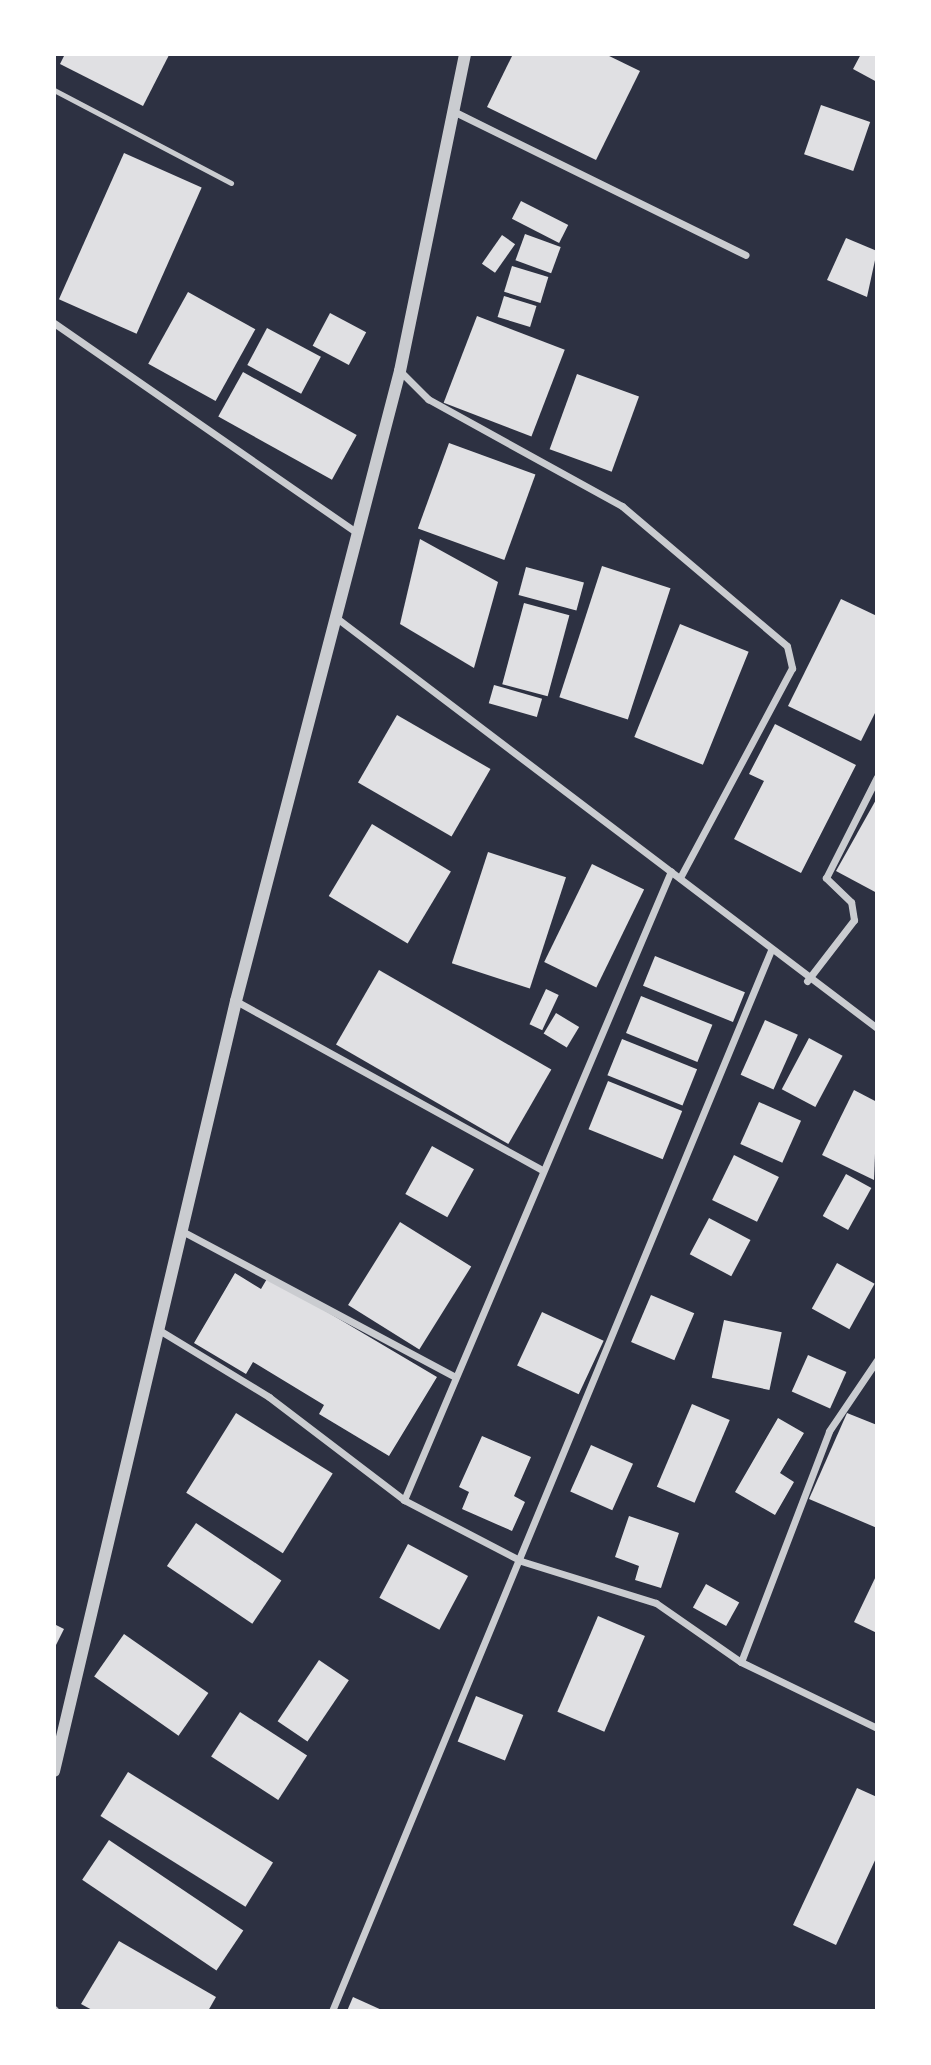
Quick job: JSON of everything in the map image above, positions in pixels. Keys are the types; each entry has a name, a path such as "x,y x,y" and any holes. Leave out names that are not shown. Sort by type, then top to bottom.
{"street":[{"path":"54,1771 236,1001 333,615 400,371 465,54"},
{"path":"453,111 746,255"},
{"path":"54,323 356,532"},
{"path":"400,371 428,399 621,506 787,646 792,668 680,878"},
{"path":"333,615 671,871 807,981 877,1028"},
{"path":"807,981 854,920 851,902 826,878 877,777"},
{"path":"404,1500 454,1376 671,871"},
{"path":"332,2011 521,1561 771,950"},
{"path":"236,1001 542,1170"},
{"path":"182,1231 454,1376"},
{"path":"159,1330 269,1397 404,1500 521,1561 656,1603 741,1662 877,1728"},
{"path":"741,1662 829,1431 877,1360"},
{"path":"867,1377 877,1382"}],"lane":[{"path":"54,90 231,183"}],"building":[{"path":"65,54 169,55 143,106 60,64"},
{"path":"513,54 605,54 640,71 596,160 487,107"},
{"path":"861,54 877,54 877,82 853,69"},
{"path":"821,105 870,122 853,171 804,154"},
{"path":"124,153 202,188 137,334 59,299"},
{"path":"521,201 568,225 559,243 512,219"},
{"path":"525,234 561,247 551,273 515,260"},
{"path":"502,235 515,244 495,273 482,264"},
{"path":"846,238 877,251 867,297 827,280"},
{"path":"512,266 548,277 540,303 504,292"},
{"path":"188,292 255,329 216,401 148,364"},
{"path":"504,296 537,306 530,327 498,317"},
{"path":"330,313 366,332 349,365 313,346"},
{"path":"477,316 565,350 531,437 444,403"},
{"path":"267,328 321,357 301,394 247,365"},
{"path":"243,372 357,435 332,480 218,417"},
{"path":"577,374 639,397 612,472 550,449"},
{"path":"449,443 535,474 504,560 418,529"},
{"path":"420,539 498,582 474,668 400,624"},
{"path":"602,566 670,588 628,719 559,697"},
{"path":"526,567 584,583 576,611 518,595"},
{"path":"841,599 877,616 877,709 861,741 788,706"},
{"path":"524,603 569,615 548,696 502,684"},
{"path":"680,624 749,652 703,765 634,737"},
{"path":"494,685 542,699 537,717 489,703"},
{"path":"397,715 491,769 452,837 358,783"},
{"path":"775,724 856,765 801,873 734,839 764,781 749,774"},
{"path":"877,798 877,893 836,871"},
{"path":"372,824 451,871 408,943 329,896"},
{"path":"488,852 566,877 530,989 452,963"},
{"path":"592,864 644,889 596,987 544,962"},
{"path":"655,956 745,992 733,1022 643,986"},
{"path":"379,970 551,1070 508,1144 336,1044"},
{"path":"546,989 559,995 542,1030 530,1024"},
{"path":"641,996 712,1025 697,1062 626,1033"},
{"path":"556,1013 579,1027 567,1047 544,1034"},
{"path":"765,1020 798,1035 773,1089 741,1075"},
{"path":"809,1038 843,1056 815,1107 782,1089"},
{"path":"622,1039 697,1069 682,1106 607,1075"},
{"path":"608,1081 682,1111 663,1159 589,1129"},
{"path":"854,1090 877,1102 874,1180 822,1155"},
{"path":"759,1102 801,1121 782,1163 740,1144"},
{"path":"432,1146 474,1169 447,1217 405,1194"},
{"path":"734,1155 779,1177 757,1222 712,1200"},
{"path":"846,1174 871,1188 848,1230 823,1216"},
{"path":"709,1218 750,1240 731,1276 690,1254"},
{"path":"400,1222 471,1267 419,1350 348,1305"},
{"path":"837,1263 875,1284 849,1329 812,1308"},
{"path":"235,1273 261,1289 268,1277 437,1377 389,1456 319,1414 324,1405 253,1362 246,1374 194,1343"},
{"path":"651,1295 694,1313 674,1360 631,1342"},
{"path":"542,1312 604,1341 579,1394 517,1365"},
{"path":"724,1320 782,1332 769,1390 712,1378"},
{"path":"808,1355 846,1372 830,1409 792,1392"},
{"path":"692,1404 730,1420 695,1503 657,1487"},
{"path":"236,1413 333,1473 283,1553 186,1493"},
{"path":"847,1413 877,1425 877,1528 809,1499"},
{"path":"778,1418 804,1433 780,1473 794,1482 775,1515 735,1492"},
{"path":"482,1436 531,1457 514,1496 525,1502 512,1531 462,1509 469,1492 459,1487"},
{"path":"591,1445 633,1464 612,1510 570,1492"},
{"path":"629,1516 679,1533 661,1588 635,1580 639,1566 615,1557"},
{"path":"196,1523 281,1581 252,1624 167,1566"},
{"path":"408,1544 468,1576 439,1630 379,1598"},
{"path":"877,1574 877,1633 854,1622"},
{"path":"706,1584 739,1602 726,1626 693,1608"},
{"path":"598,1616 645,1636 604,1732 557,1712"},
{"path":"54,1624 64,1629 54,1649"},
{"path":"124,1634 208,1693 179,1736 94,1677"},
{"path":"319,1660 349,1680 307,1741 278,1721"},
{"path":"476,1696 523,1715 505,1761 458,1741"},
{"path":"240,1712 307,1756 278,1800 211,1756"},
{"path":"128,1772 273,1863 245,1907 100,1816"},
{"path":"857,1788 877,1797 877,1856 836,1945 793,1925"},
{"path":"109,1840 243,1931 216,1970 82,1880"},
{"path":"119,1941 216,1997 208,2011 94,2011 81,2004"},
{"path":"353,1997 384,2011 347,2011"}]}
